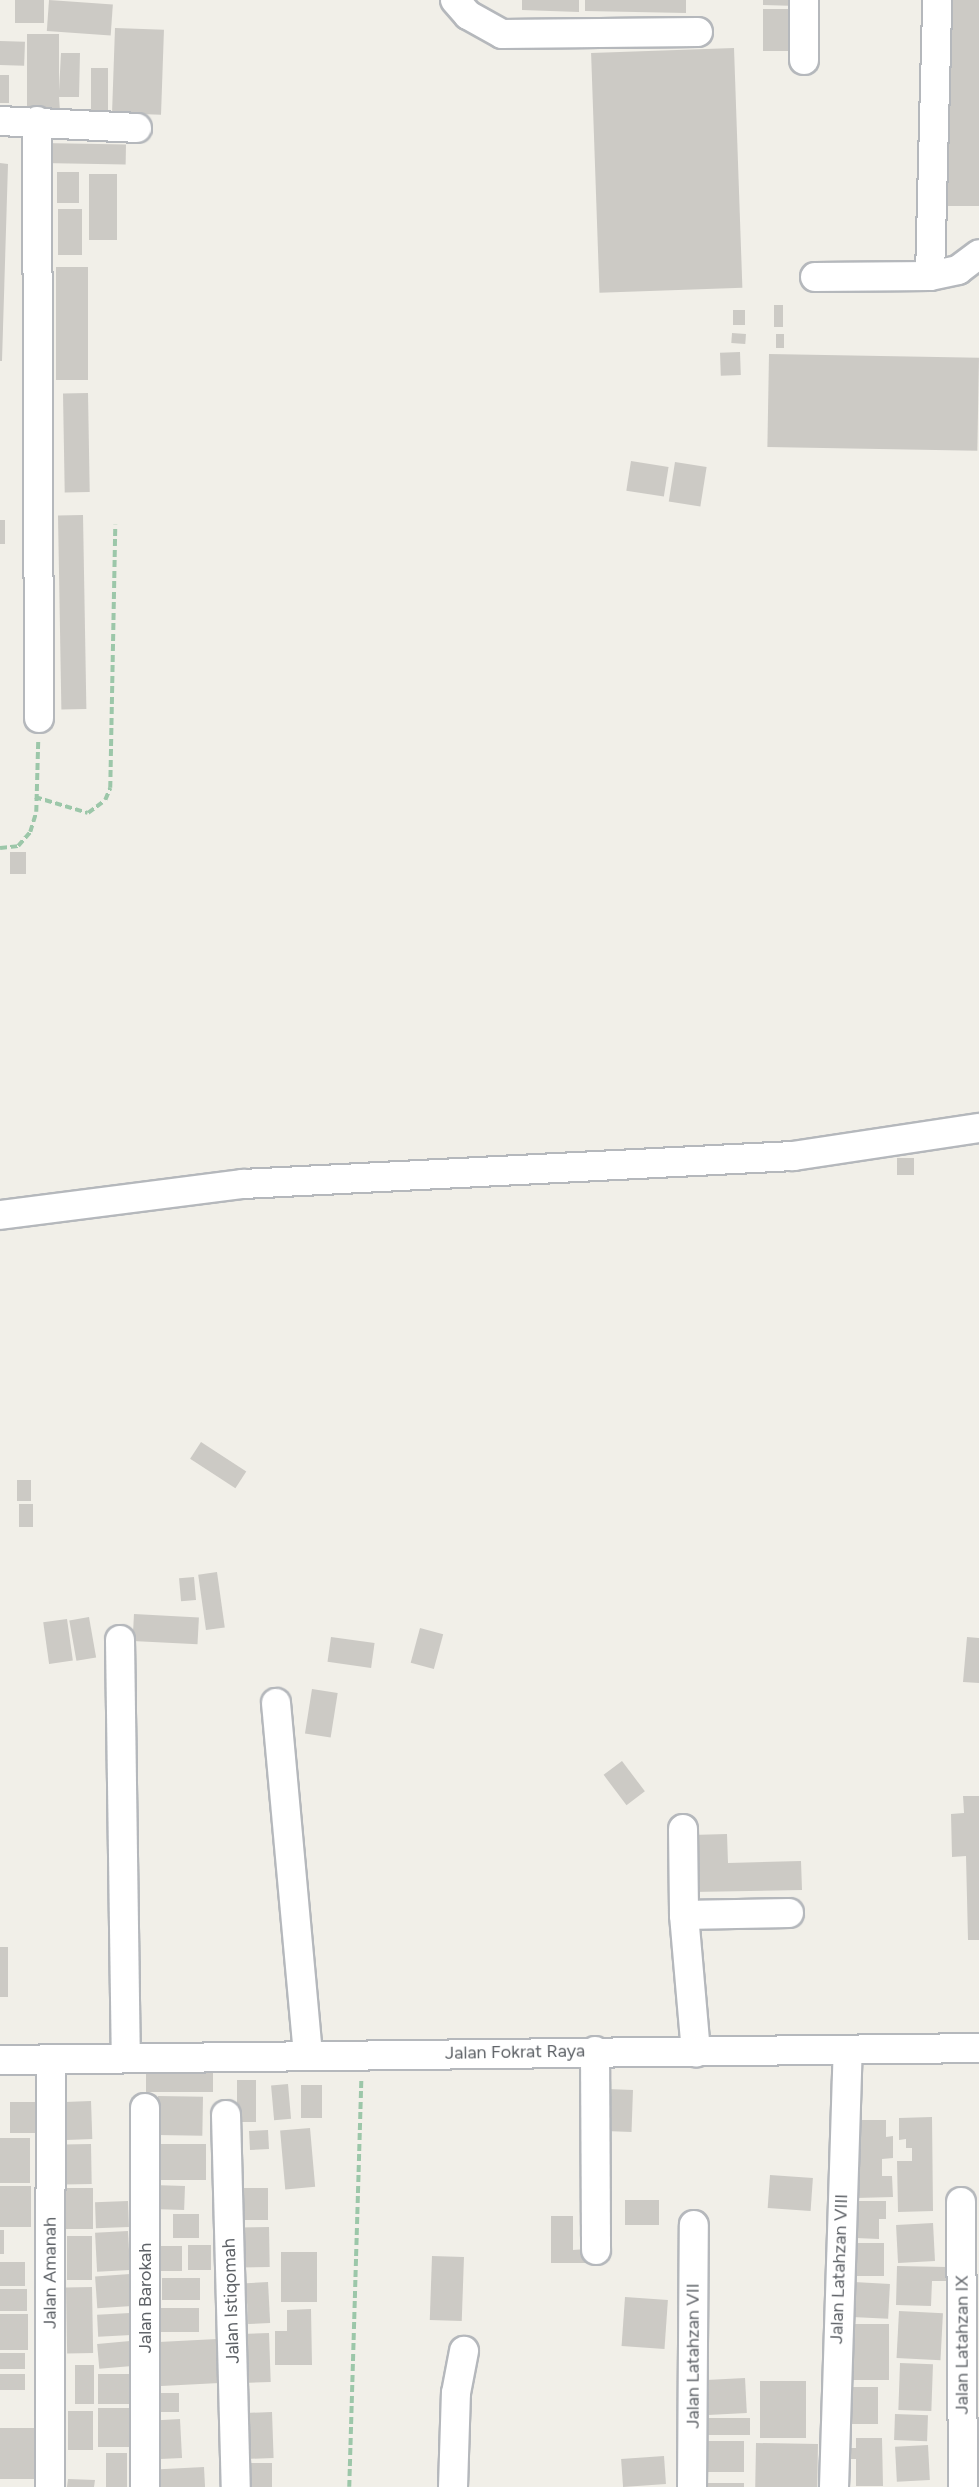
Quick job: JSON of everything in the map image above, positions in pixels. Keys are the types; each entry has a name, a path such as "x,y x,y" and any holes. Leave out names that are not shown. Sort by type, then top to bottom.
{"street":[{"path":"455,0 468,15 502,34 698,32"},
{"path":"804,0 804,60"},
{"path":"930,276 936,0"},
{"path":"0,121 137,128"},
{"path":"37,121 39,718"},
{"path":"815,277 930,276 958,270 979,254"},
{"path":"0,1215 243,1184 793,1156 979,1128"},
{"path":"120,1640 126,2057"},
{"path":"276,1703 308,2056"},
{"path":"683,1829 684,1915 696,2052"},
{"path":"684,1915 789,1913"},
{"name":"Jalan Fokrat Raya","path":"0,2060 362,2054 848,2052 979,2048"},
{"path":"595,2052 596,2250"},
{"name":"Jalan Latahzan VIII","path":"834,2487 848,2052"},
{"name":"Jalan Amanah","path":"50,2487 51,2060"},
{"name":"Jalan Barokah","path":"145,2108 145,2487"},
{"name":"Jalan Istiqomah","path":"226,2115 236,2487"},
{"name":"Jalan Latahzan IX","path":"961,2202 962,2487"},
{"name":"Jalan Latahzan VII","path":"692,2487 694,2225"},
{"path":"453,2487 456,2393 464,2351"}],"path":[{"path":"35,797 88,813 105,800 110,788 115,525"},
{"path":"0,848 18,846 30,832 35,797 39,718"},
{"path":"349,2487 362,2054"}],"building":[{"path":"15,0 44,0 44,23 15,23"},
{"path":"49,0 113,4 111,35 47,31"},
{"path":"522,0 579,0 579,12 522,10"},
{"path":"585,0 686,0 686,13 585,11"},
{"path":"763,0 799,0 798,6 763,5"},
{"path":"941,0 979,0 979,206 941,206"},
{"path":"763,9 800,9 800,51 763,51"},
{"path":"115,28 164,30 161,115 112,113"},
{"path":"27,34 59,34 59,91 61,53 80,53 79,97 59,97 60,111 27,111"},
{"path":"0,41 25,42 24,66 0,65"},
{"path":"734,48 742,288 599,293 591,53"},
{"path":"91,68 108,68 108,118 91,118"},
{"path":"0,75 9,75 9,103 0,103"},
{"path":"42,143 126,144 126,164 42,163"},
{"path":"0,163 8,164 2,361 0,361"},
{"path":"57,172 79,172 79,203 57,203"},
{"path":"89,174 117,174 117,240 89,240"},
{"path":"58,209 82,209 82,255 58,255"},
{"path":"56,267 88,267 88,380 56,380"},
{"path":"774,305 783,305 783,327 774,327"},
{"path":"733,310 745,310 745,325 733,325"},
{"path":"732,333 746,334 745,344 731,343"},
{"path":"776,334 784,334 784,348 776,348"},
{"path":"740,352 741,375 721,376 720,353"},
{"path":"769,354 979,358 977,451 767,447"},
{"path":"63,393 88,393 90,492 65,492"},
{"path":"631,461 669,467 664,497 626,491"},
{"path":"675,462 707,467 700,507 669,502"},
{"path":"58,515 83,515 86,709 61,709"},
{"path":"0,520 5,520 5,544 0,544"},
{"path":"10,852 26,852 26,874 10,874"},
{"path":"897,1158 914,1158 914,1175 897,1175"},
{"path":"201,1442 246,1471 235,1488 190,1459"},
{"path":"17,1480 31,1480 31,1501 17,1501"},
{"path":"19,1504 33,1504 33,1527 19,1527"},
{"path":"217,1572 225,1627 206,1630 198,1575"},
{"path":"194,1577 196,1600 181,1601 179,1578"},
{"path":"134,1614 199,1617 197,1644 133,1641"},
{"path":"89,1617 96,1657 76,1661 69,1620"},
{"path":"67,1619 73,1661 49,1664 43,1622"},
{"path":"420,1628 443,1634 434,1669 411,1663"},
{"path":"331,1637 375,1643 371,1668 328,1662"},
{"path":"967,1637 979,1638 979,1683 963,1682"},
{"path":"312,1689 338,1693 331,1738 305,1733"},
{"path":"622,1761 645,1791 627,1805 604,1775"},
{"path":"963,1796 979,1796 979,1940 968,1940 966,1856 952,1857 951,1814 964,1813"},
{"path":"727,1834 728,1863 801,1861 802,1890 692,1892 691,1835"},
{"path":"0,1947 8,1947 8,1997 0,1997"},
{"path":"146,2072 213,2072 213,2092 146,2092"},
{"path":"237,2080 256,2080 256,2122 237,2122"},
{"path":"288,2084 291,2119 274,2120 271,2085"},
{"path":"301,2085 322,2085 322,2118 301,2118"},
{"path":"607,2089 633,2090 632,2132 606,2131"},
{"path":"158,2096 203,2097 202,2136 157,2135"},
{"path":"91,2101 92,2139 66,2140 65,2102"},
{"path":"10,2102 35,2102 35,2133 10,2133"},
{"path":"932,2117 933,2211 898,2212 897,2161 912,2161 912,2148 906,2148 906,2139 899,2140 899,2118"},
{"path":"856,2120 886,2120 886,2137 893,2136 893,2158 882,2159 882,2176 892,2176 893,2197 856,2198"},
{"path":"310,2128 315,2187 285,2189 280,2131"},
{"path":"268,2130 269,2149 250,2150 249,2131"},
{"path":"0,2138 30,2138 30,2183 0,2183"},
{"path":"63,2144 91,2144 92,2184 64,2184"},
{"path":"157,2144 206,2144 206,2180 157,2180"},
{"path":"770,2175 813,2178 811,2211 768,2208"},
{"path":"153,2185 185,2186 184,2210 152,2209"},
{"path":"0,2186 31,2186 31,2227 0,2227"},
{"path":"66,2188 93,2188 93,2229 66,2229"},
{"path":"238,2188 268,2188 268,2220 238,2220"},
{"path":"625,2200 659,2200 659,2225 625,2225"},
{"path":"128,2201 129,2227 96,2228 95,2202"},
{"path":"856,2201 886,2201 886,2219 879,2219 879,2239 856,2238"},
{"path":"173,2214 199,2214 199,2238 173,2238"},
{"path":"551,2216 573,2216 573,2250 586,2249 586,2263 551,2263"},
{"path":"933,2223 935,2261 898,2263 896,2225"},
{"path":"269,2227 270,2267 239,2268 238,2228"},
{"path":"0,2230 4,2230 4,2254 0,2254"},
{"path":"128,2231 130,2270 97,2272 95,2233"},
{"path":"67,2236 92,2236 92,2280 67,2280"},
{"path":"856,2243 884,2243 884,2276 856,2276"},
{"path":"188,2245 211,2245 211,2270 188,2270"},
{"path":"159,2246 182,2246 182,2271 159,2271"},
{"path":"281,2252 317,2252 317,2302 281,2302"},
{"path":"432,2256 464,2257 462,2321 430,2320"},
{"path":"0,2262 25,2262 25,2286 0,2286"},
{"path":"897,2266 947,2267 947,2281 932,2281 931,2306 896,2305"},
{"path":"130,2274 132,2306 97,2308 95,2276"},
{"path":"162,2278 200,2278 200,2300 162,2300"},
{"path":"268,2282 270,2323 248,2324 246,2283"},
{"path":"854,2282 890,2284 888,2319 852,2317"},
{"path":"66,2287 92,2287 93,2353 67,2353"},
{"path":"0,2289 27,2289 27,2311 0,2311"},
{"path":"625,2297 668,2300 664,2349 622,2346"},
{"path":"161,2308 199,2308 199,2332 161,2332"},
{"path":"311,2309 312,2365 275,2365 275,2331 287,2331 287,2310"},
{"path":"899,2311 943,2313 940,2360 897,2358"},
{"path":"130,2313 131,2335 98,2337 97,2315"},
{"path":"0,2314 28,2314 28,2350 0,2350"},
{"path":"847,2324 889,2324 889,2380 847,2380"},
{"path":"269,2333 271,2382 242,2383 240,2334"},
{"path":"217,2339 219,2383 156,2386 154,2342"},
{"path":"130,2341 132,2366 99,2369 97,2344"},
{"path":"0,2353 25,2353 25,2369 0,2369"},
{"path":"900,2363 933,2364 931,2411 898,2410"},
{"path":"75,2365 94,2365 94,2404 75,2404"},
{"path":"0,2374 25,2374 25,2390 0,2390"},
{"path":"98,2374 132,2374 132,2404 98,2404"},
{"path":"745,2378 747,2413 708,2415 706,2380"},
{"path":"760,2381 806,2381 806,2438 760,2438"},
{"path":"852,2387 878,2387 878,2424 852,2424"},
{"path":"161,2393 179,2393 179,2412 161,2412"},
{"path":"98,2408 130,2408 130,2447 98,2447"},
{"path":"68,2411 93,2411 93,2450 68,2450"},
{"path":"272,2412 274,2458 247,2459 245,2413"},
{"path":"895,2414 928,2415 927,2441 894,2440"},
{"path":"706,2418 750,2418 750,2435 706,2435"},
{"path":"180,2419 182,2458 160,2459 158,2420"},
{"path":"0,2428 37,2428 37,2479 0,2479"},
{"path":"856,2438 882,2438 883,2486 856,2486 856,2459 841,2459 841,2448 856,2448"},
{"path":"705,2441 744,2441 744,2472 705,2472"},
{"path":"756,2443 818,2444 817,2487 755,2487"},
{"path":"928,2445 930,2480 897,2482 895,2447"},
{"path":"106,2453 127,2453 127,2487 106,2487"},
{"path":"664,2456 666,2484 623,2487 621,2459"},
{"path":"248,2463 272,2463 272,2487 248,2487"},
{"path":"204,2467 205,2487 151,2487 150,2470"},
{"path":"68,2479 95,2480 94,2487 67,2487"},
{"path":"695,2483 744,2483 744,2487 695,2487"}]}
